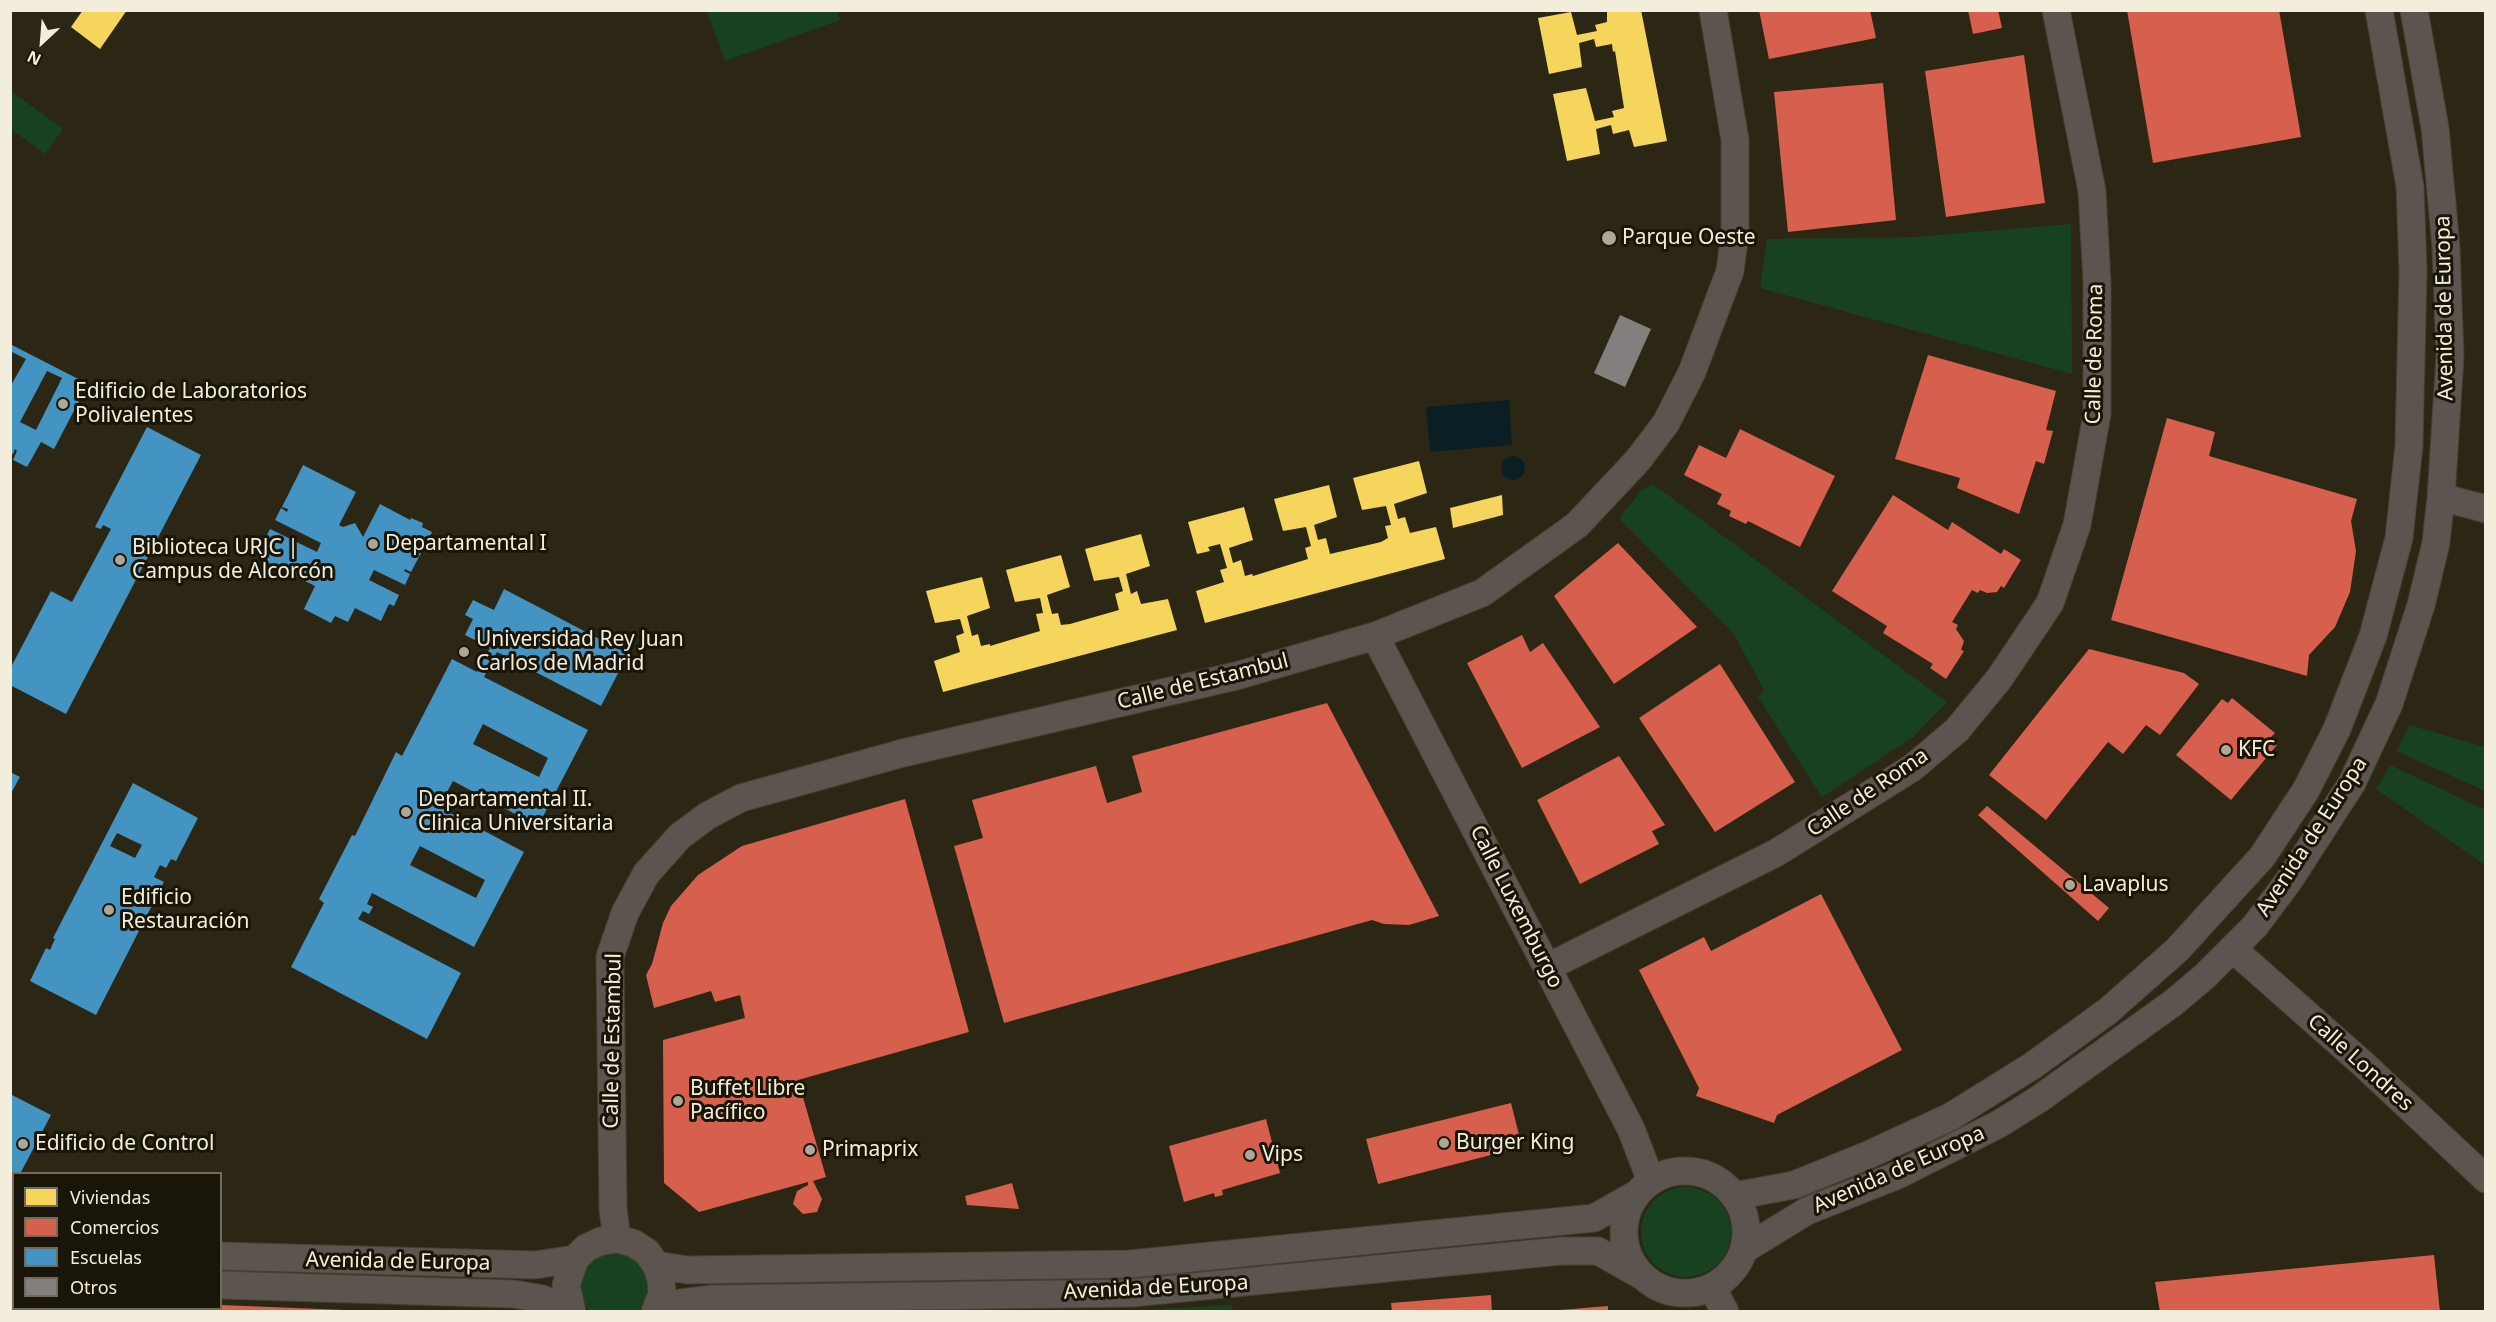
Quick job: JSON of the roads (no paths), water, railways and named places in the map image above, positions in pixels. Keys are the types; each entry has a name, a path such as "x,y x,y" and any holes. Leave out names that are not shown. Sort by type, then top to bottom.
{"street":[{"name":"Calle de Estambul","path":"617,1239 613,1197 610,957 624,913 646,874 680,836 707,816 741,798 903,753 1236,676 1375,636 1482,593 1577,525 1638,460 1666,423 1692,372 1730,271 1735,233 1735,140 1713,10"},
{"name":"Calle de Roma","path":"1548,967 1776,853 1912,768 1958,730 1999,679 2050,603 2077,525 2097,414 2097,282 2092,191 2056,10"},
{"name":"Avenida de Europa","path":"1734,1196 1794,1185 1868,1155 1950,1117 2032,1066 2108,1011 2177,950 2262,857 2306,790 2337,729 2373,636 2399,538 2409,445 2413,271 2410,187 2379,10"},
{"name":"Avenida de Europa","path":"1745,1249 1807,1211 1898,1175 1957,1147 2009,1118 2138,1029 2205,976 2234,949 2290,879 2352,783 2389,704 2421,605 2436,543 2441,497 2450,357 2446,248 2435,128 2414,10"},
{"path":"2441,497 2486,509"},
{"name":"Calle Luxemburgo","path":"1375,636 1631,1129 1643,1188"},
{"name":"Calle Londres","path":"2234,949 2362,1063 2486,1179"},
{"path":"1695,1172 1721,1182 1734,1196 1748,1233 1745,1249 1730,1274 1712,1287 1694,1293 1675,1293 1657,1287 1642,1276 1631,1262 1624,1237 1627,1211 1643,1188 1668,1173 1695,1172"},
{"name":"Avenida de Europa","path":"656,1265 687,1270 1130,1264 1594,1218 1643,1188"},
{"path":"572,1311 566,1285 568,1271 575,1259 586,1248 601,1241 617,1239 633,1243 646,1252 656,1265 661,1279 662,1294 655,1311"},
{"name":"Avenida de Europa","path":"665,1311 681,1303 712,1299 1132,1293 1561,1251 1598,1251 1642,1276"},
{"name":"Avenida de Europa","path":"222,1256 535,1265 575,1259"},
{"name":"Avenida de Europa","path":"222,1286 514,1294 543,1299 566,1311"},
{"path":"1712,1287 1725,1311"}],"water":[{"path":"1509,400 1512,445 1430,452 1426,407"},
{"path":"1508,456 1518,456 1525,463 1525,473 1518,480 1508,480 1501,473 1501,463"}],"place":[{"name":"Parque Oeste","path":"1609,238"},
{"name":"Edificio de Laboratorios Polivalentes","path":"63,404"},
{"name":"Departamental I","path":"373,544"},
{"name":"Biblioteca URJC | Campus de Alcorcón","path":"120,560"},
{"name":"Universidad Rey Juan Carlos de Madrid","path":"464,652"},
{"name":"KFC","path":"2226,750"},
{"name":"Departamental II. Clinica Universitaria","path":"406,812"},
{"name":"Lavaplus","path":"2070,885"},
{"name":"Edificio Restauración","path":"109,910"},
{"name":"Buffet Libre Pacífico","path":"678,1101"},
{"name":"Burger King","path":"1444,1143"},
{"name":"Edificio de Control","path":"23,1144"},
{"name":"Primaprix","path":"810,1150"},
{"name":"Vips","path":"1250,1155"}]}
